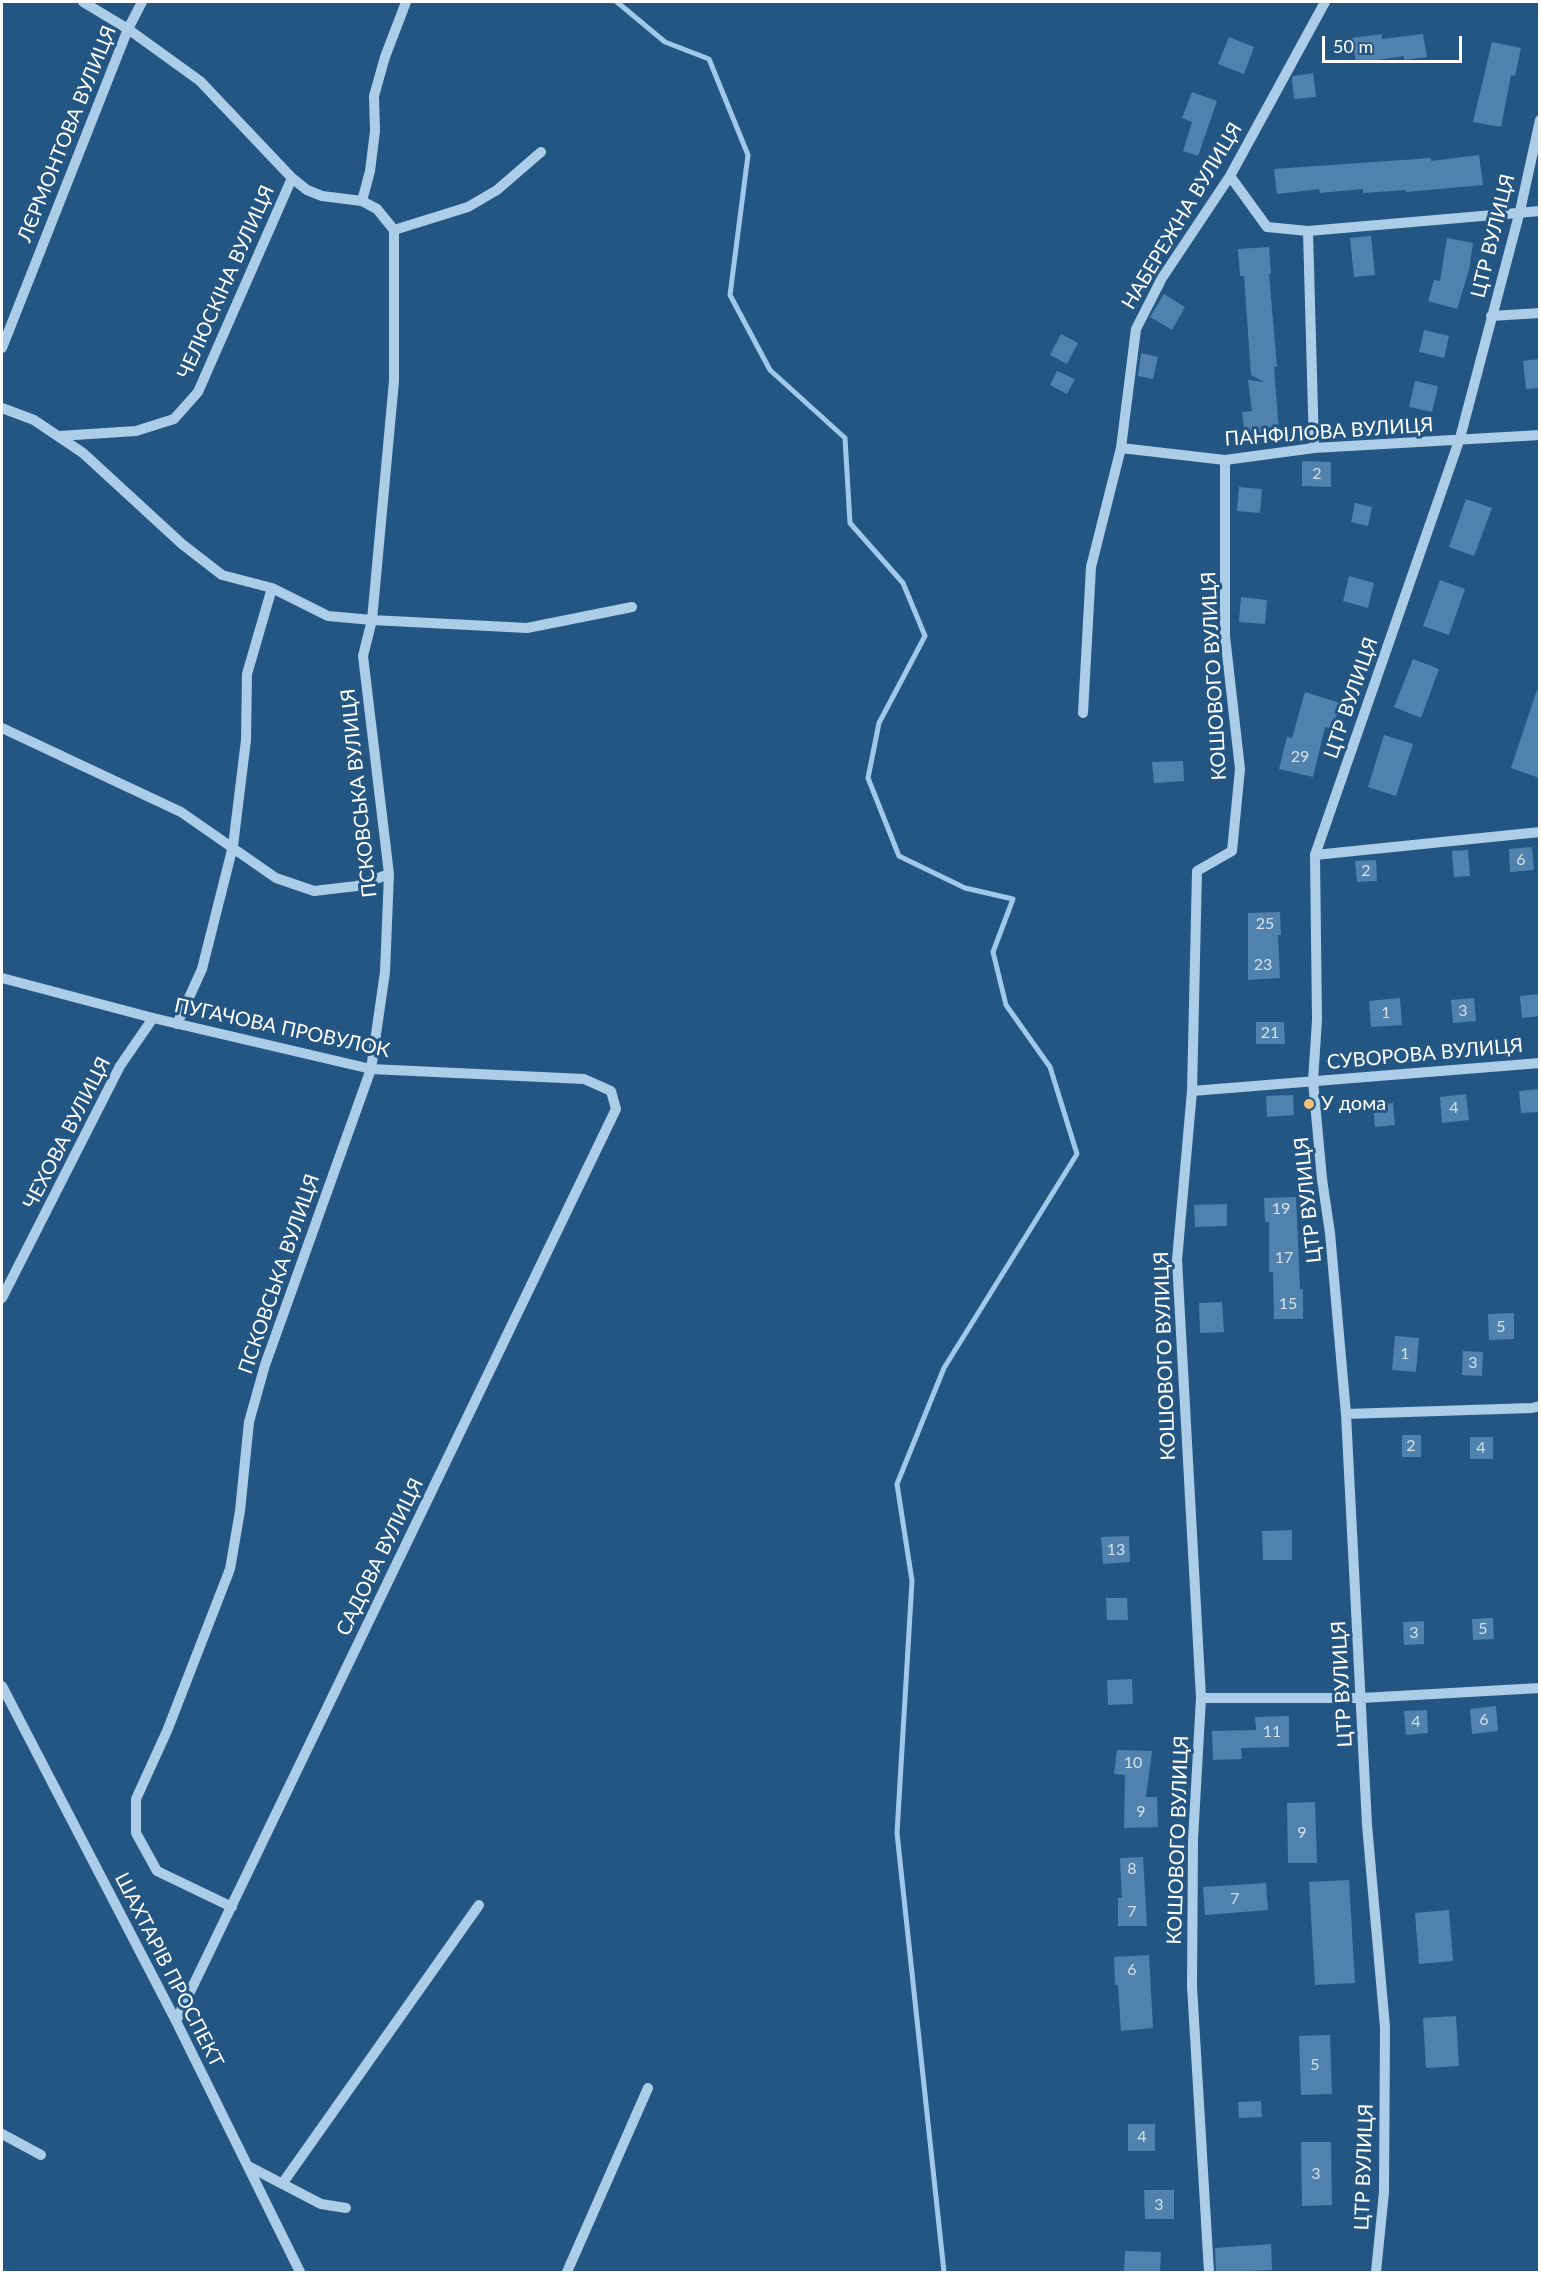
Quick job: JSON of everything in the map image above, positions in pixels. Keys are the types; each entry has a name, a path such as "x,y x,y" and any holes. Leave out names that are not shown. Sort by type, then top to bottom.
{"street":[{"path":"83,2 128,29 200,81 292,178 307,190 322,196 362,201 376,209 394,230 468,207 497,190 541,152"},
{"name":"ЛЄРМОНТОВА ВУЛИЦЯ","path":"2,348 128,29 142,2"},
{"path":"362,201 370,171 375,130 374,96 385,57 406,2"},
{"name":"НАБЕРЕЖНА ВУЛИЦЯ","path":"1083,713 1091,567 1121,448 1136,329 1162,278 1230,176 1325,2"},
{"name":"ЦТР ВУЛИЦЯ","path":"1376,2272 1384,2192 1385,2027 1367,1825 1346,1414 1330,1233 1322,1179 1313,1081 1317,1020 1315,855 1460,438 1520,212 1539,120"},
{"path":"1230,176 1267,227 1308,231 1539,211"},
{"name":"ЧЕЛЮСКІНА ВУЛИЦЯ","path":"59,436 136,431 174,418 198,392 292,178"},
{"name":"ПСКОВСЬКА ВУЛИЦЯ","path":"232,1907 157,1871 136,1833 136,1799 167,1731 230,1569 240,1511 249,1422 255,1399 265,1365 371,1069 385,972 389,874 363,656 372,620 394,381 394,230"},
{"path":"1308,231 1314,448"},
{"path":"1491,316 1539,313"},
{"path":"2,408 34,420 83,453 182,543 222,574 272,588 328,616 527,628 632,607"},
{"name":"ПАНФІЛОВА ВУЛИЦЯ","path":"1121,448 1225,459 1314,448 1539,435"},
{"name":"КОШОВОГО ВУЛИЦЯ","path":"1209,2272 1192,1986 1193,1840 1201,1698 1177,1260 1192,1091 1197,871 1232,852 1240,769 1225,636 1225,459"},
{"path":"177,1024 202,969 233,846 246,740 247,674 272,588"},
{"path":"2,728 180,812 233,846 276,878 314,891 357,886 389,874"},
{"path":"1315,855 1539,832"},
{"name":"ПУГАЧОВА ПРОВУЛОК","path":"2,978 177,1024 371,1069 584,1079 611,1091 616,1109"},
{"name":"ЧЕХОВА ВУЛИЦЯ","path":"2,1298 120,1066 153,1018"},
{"name":"СУВОРОВА ВУЛИЦЯ","path":"1192,1091 1539,1063"},
{"name":"САДОВА ВУЛИЦЯ","path":"176,2021 616,1109"},
{"path":"1346,1414 1539,1406"},
{"name":"ШАХТАРІВ ПРОСПЕКТ","path":"2,1686 176,2021 300,2272"},
{"path":"1201,1698 1362,1698 1539,1688"},
{"path":"282,2184 479,1905"},
{"path":"567,2272 648,2088"},
{"path":"2,2134 41,2155"},
{"path":"248,2166 321,2204 346,2208"}],"building":[{"path":"1382,34 1382,39 1423,34 1427,57 1404,60 1404,56 1356,63 1352,38"},
{"path":"1229,37 1254,47 1244,74 1218,64"},
{"path":"1492,42 1521,48 1515,76 1511,75 1501,127 1473,122"},
{"path":"1313,73 1316,97 1294,99 1293,76"},
{"path":"1192,92 1217,101 1198,156 1183,151 1192,122 1182,118"},
{"path":"1479,155 1483,185 1406,192 1406,190 1363,193 1363,189 1320,193 1319,189 1277,194 1274,169 1431,158 1431,161"},
{"path":"1371,236 1375,275 1354,277 1350,238"},
{"path":"1447,238 1473,243 1469,270 1457,309 1428,301 1434,280 1440,281"},
{"path":"1269,247 1279,432 1245,435 1242,412 1252,411 1248,380 1264,382 1251,375 1244,276 1240,276 1238,249"},
{"path":"1164,294 1185,307 1172,330 1150,317"},
{"path":"1424,330 1449,336 1444,358 1419,352"},
{"path":"1061,334 1078,343 1067,364 1050,355"},
{"path":"1141,353 1158,357 1153,379 1138,376"},
{"path":"1539,359 1539,388 1526,389 1523,361"},
{"path":"1057,371 1075,379 1067,394 1050,385"},
{"path":"1415,381 1438,386 1432,412 1409,407"},
{"path":"1302,461 1331,462 1331,487 1302,486"},
{"path":"1239,487 1262,489 1260,513 1237,511"},
{"path":"1466,499 1492,508 1474,556 1449,547"},
{"path":"1355,503 1372,507 1368,526 1351,522"},
{"path":"1349,576 1374,583 1368,608 1343,601"},
{"path":"1440,580 1465,589 1449,635 1423,626"},
{"path":"1241,597 1267,600 1265,624 1239,622"},
{"path":"1413,659 1439,669 1421,718 1394,707"},
{"path":"1537,690 1539,691 1539,778 1511,768"},
{"path":"1305,692 1340,703 1333,729 1325,727 1313,777 1279,769 1287,737 1292,738"},
{"path":"1384,735 1413,744 1396,796 1368,787"},
{"path":"1183,761 1184,781 1154,783 1152,762"},
{"path":"1532,847 1534,870 1510,872 1509,849"},
{"path":"1468,850 1470,876 1454,877 1452,851"},
{"path":"1376,860 1377,881 1357,882 1355,861"},
{"path":"1280,912 1281,935 1278,935 1280,978 1248,980 1248,913"},
{"path":"1539,994 1539,1016 1522,1018 1520,996"},
{"path":"1400,998 1402,1025 1371,1027 1369,1001"},
{"path":"1474,998 1476,1021 1453,1023 1451,1000"},
{"path":"1256,1022 1284,1022 1285,1044 1256,1044"},
{"path":"1539,1089 1539,1112 1521,1113 1519,1091"},
{"path":"1466,1094 1469,1120 1442,1123 1440,1097"},
{"path":"1293,1095 1294,1115 1267,1117 1266,1096"},
{"path":"1393,1103 1395,1125 1375,1127 1373,1105"},
{"path":"1296,1197 1303,1319 1274,1319 1273,1272 1269,1272 1269,1222 1265,1222 1264,1198"},
{"path":"1227,1204 1227,1226 1195,1227 1194,1205"},
{"path":"1222,1302 1224,1332 1200,1333 1199,1303"},
{"path":"1514,1313 1514,1339 1489,1340 1488,1314"},
{"path":"1395,1336 1419,1338 1416,1372 1392,1370"},
{"path":"1463,1351 1483,1352 1482,1376 1462,1375"},
{"path":"1402,1435 1421,1435 1421,1457 1402,1457"},
{"path":"1470,1437 1493,1437 1493,1459 1470,1459"},
{"path":"1292,1530 1292,1560 1263,1560 1262,1531"},
{"path":"1129,1536 1130,1562 1103,1564 1101,1537"},
{"path":"1106,1598 1127,1598 1128,1620 1107,1620"},
{"path":"1493,1618 1494,1639 1473,1640 1472,1619"},
{"path":"1424,1621 1424,1644 1404,1645 1403,1622"},
{"path":"1132,1679 1133,1704 1108,1705 1107,1680"},
{"path":"1496,1706 1498,1731 1472,1734 1470,1709"},
{"path":"1427,1710 1428,1733 1406,1735 1404,1711"},
{"path":"1289,1716 1289,1747 1241,1748 1242,1759 1213,1760 1212,1731 1256,1730 1255,1717"},
{"path":"1117,1750 1152,1751 1146,1797 1157,1797 1158,1827 1124,1828 1125,1775 1114,1774"},
{"path":"1315,1802 1317,1863 1288,1863 1287,1803"},
{"path":"1143,1857 1147,1926 1118,1926 1118,1898 1122,1898 1120,1858"},
{"path":"1349,1880 1355,1983 1315,1985 1309,1882"},
{"path":"1266,1883 1268,1910 1205,1915 1203,1887"},
{"path":"1449,1910 1453,1961 1419,1964 1415,1913"},
{"path":"1149,1955 1153,2028 1121,2031 1114,1957"},
{"path":"1456,2016 1459,2066 1426,2068 1423,2018"},
{"path":"1330,2035 1332,2094 1301,2095 1299,2036"},
{"path":"1261,2101 1262,2117 1239,2118 1238,2102"},
{"path":"1128,2124 1155,2124 1155,2151 1128,2151"},
{"path":"1301,2142 1331,2142 1332,2205 1302,2206"},
{"path":"1144,2190 1174,2190 1174,2219 1145,2219"},
{"path":"1271,2244 1272,2270 1216,2272 1215,2248"},
{"path":"1125,2251 1161,2252 1160,2272 1124,2272"}],"waterway":[{"path":"617,2 665,42 709,59 748,155 730,295 770,370 845,438 850,523 903,583 925,636 879,723 868,778 899,856 965,888 1013,899 993,952 1006,1005 1050,1067 1077,1154 944,1368 897,1484 912,1581 897,1833 944,2272"}],"place":[{"name":"У дома","path":"1309,1104"}]}
